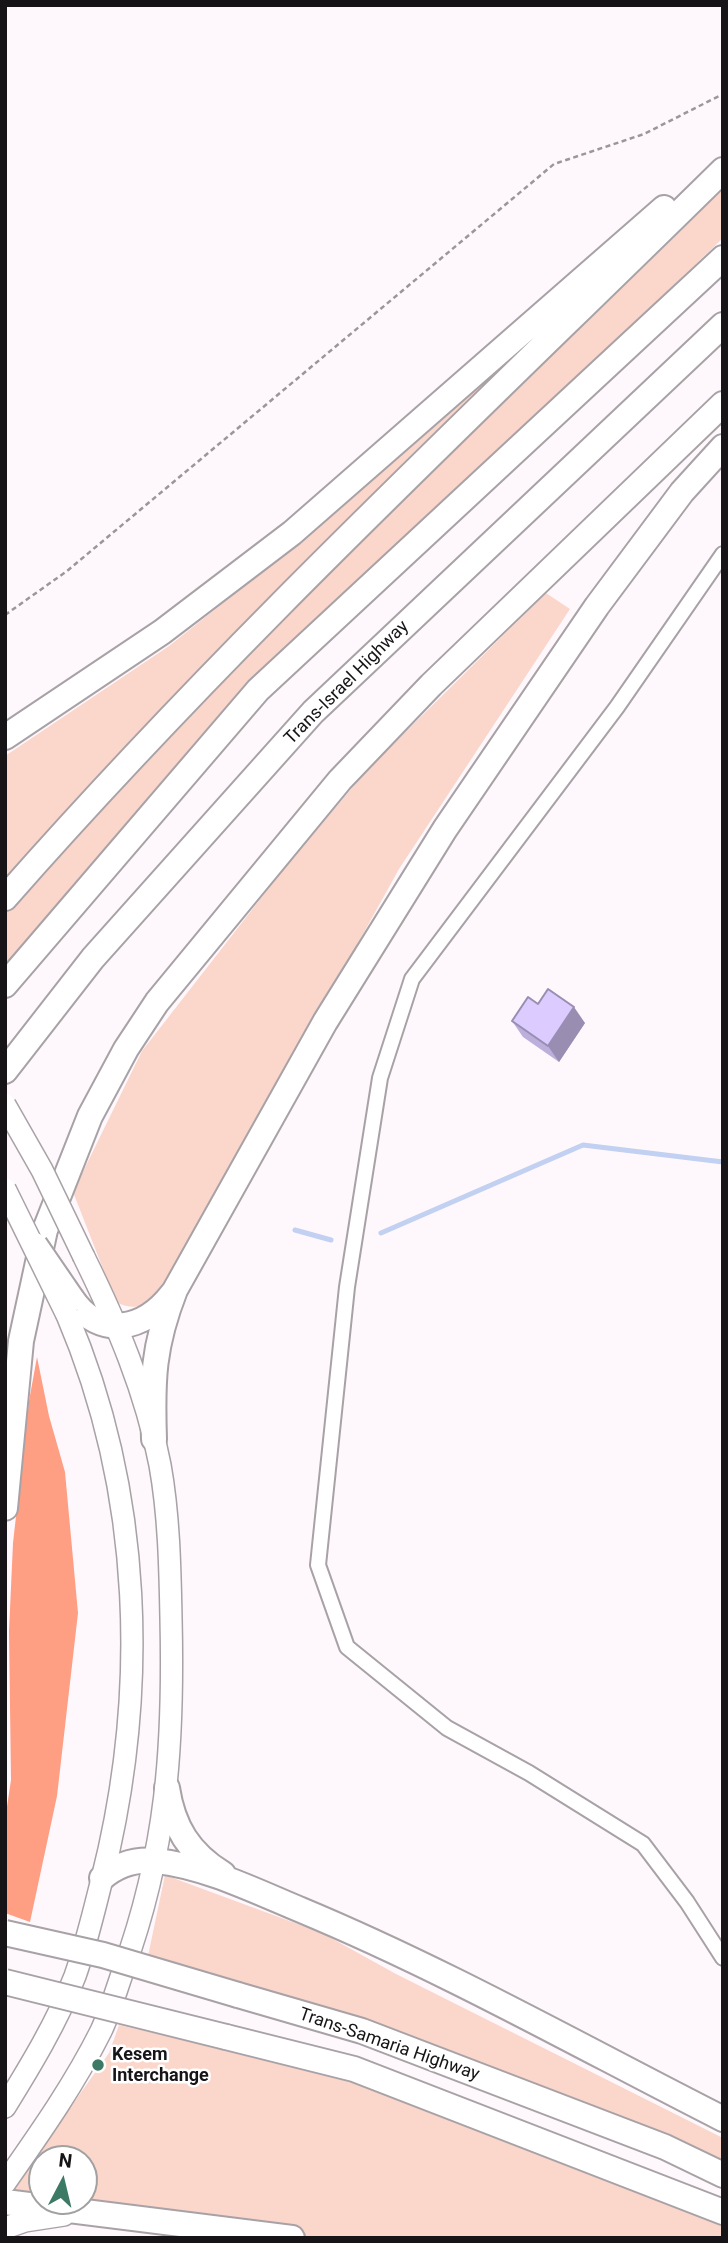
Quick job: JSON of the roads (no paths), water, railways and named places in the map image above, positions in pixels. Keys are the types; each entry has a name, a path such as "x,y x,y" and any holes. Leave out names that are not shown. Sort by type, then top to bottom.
{"highway":[{"path":"5,737 162,632 292,533 723,157"},
{"path":"5,898 73,821 287,598 723,170"},
{"path":"5,985 258,690 723,258"},
{"name":"Trans-Israel Highway","path":"5,1072 93,958 313,712 723,325"},
{"path":"5,1508 21,1341 45,1230 85,1128 126,1049 157,1002 340,780 481,636 723,404"},
{"path":"35,1245 70,1307 95,1322 117,1327 143,1318 166,1303 325,1022 445,829 597,607 682,492 723,447"},
{"path":"154,1439 153,1368 159,1337 175,1290"},
{"path":"167,1788 173,1817 184,1841 207,1863 241,1886"},
{"path":"102,1878 114,1867 134,1861 156,1861 241,1886 420,1964 723,2119"},
{"name":"Trans-Samaria Highway","path":"5,1933 103,1955 362,2031 665,2147 723,2175"},
{"name":"Trans-Samaria Highway","path":"5,1982 354,2069 723,2212"},
{"path":"5,2202 28,2206"},
{"path":"92,2215 292,2238"}],"main road":[{"path":"5,1105 42,1170 117,1327 138,1380 160,1468 170,1564 172,1647 167,1788 156,1861 141,1920 102,2028 67,2095 5,2183"},
{"path":"5,1189 35,1245"},
{"path":"5,2106 55,2020 75,1975 114,1832 128,1735 134,1661 129,1557 115,1467 99,1397 70,1307"},
{"path":"5,2228 48,2216 66,2215"}],"street":[{"path":"723,554 617,707 412,979 380,1078 347,1287 318,1565 346,1647 447,1728 529,1773 643,1844 723,1958"}],"waterway":[{"path":"381,1233 583,1145 723,1162"},
{"path":"295,1230 331,1240"}],"place":[{"name":"Kesem Interchange","path":"98,2065"}]}
